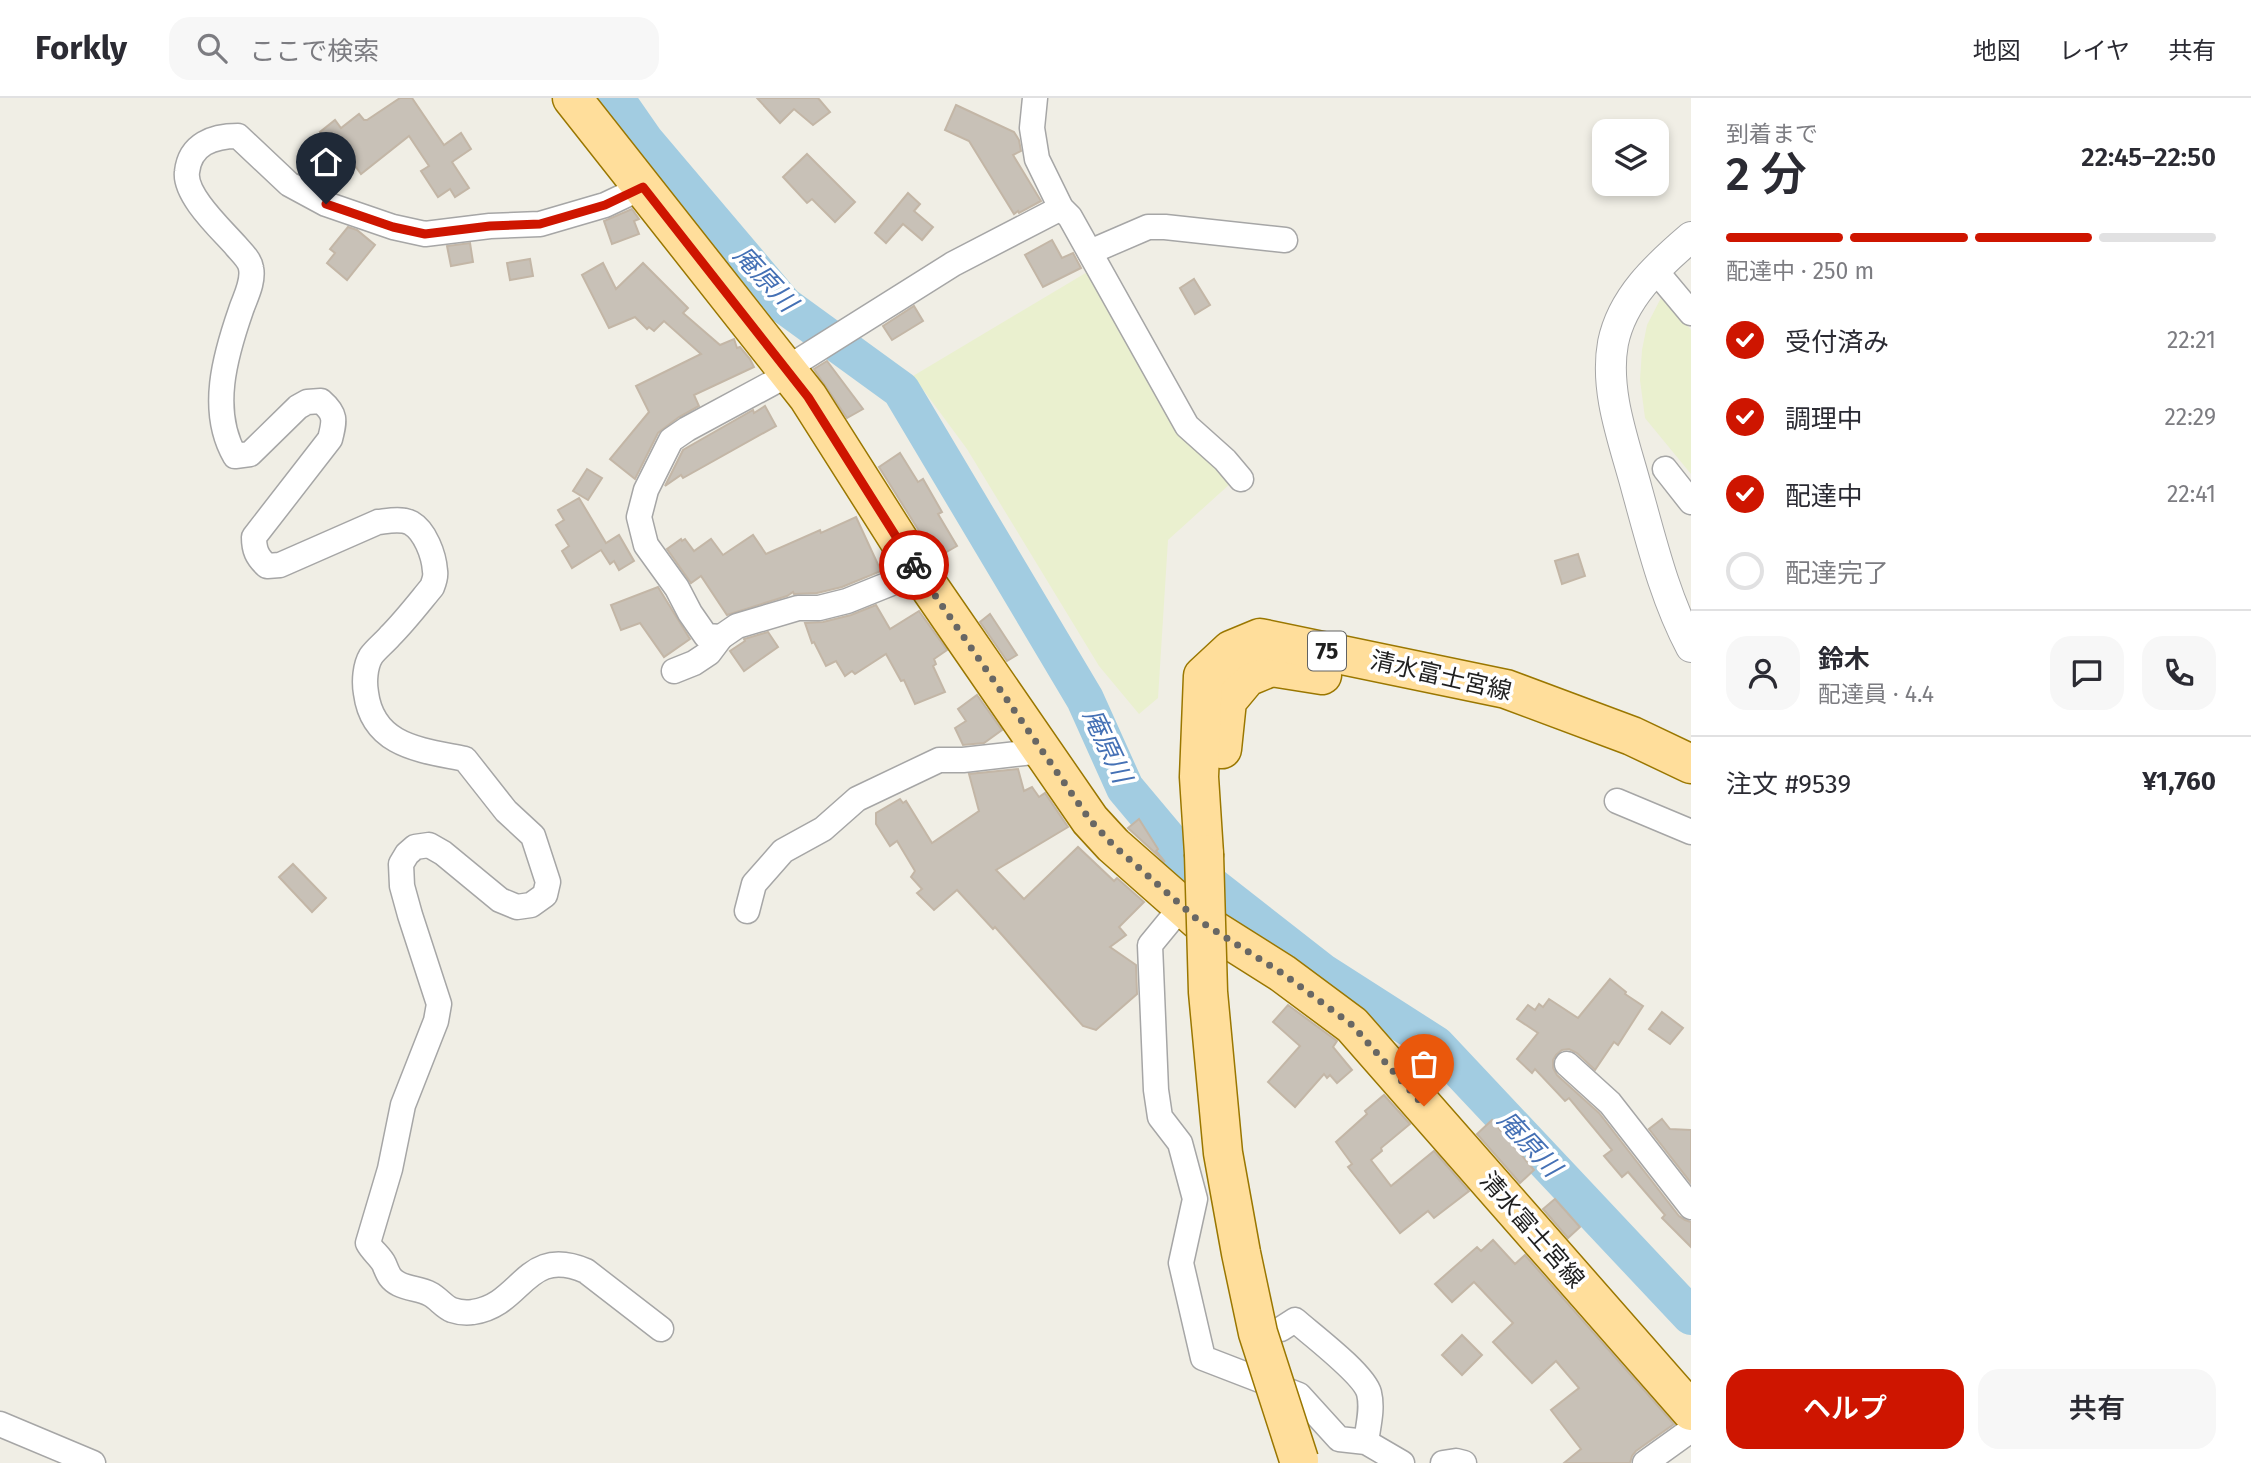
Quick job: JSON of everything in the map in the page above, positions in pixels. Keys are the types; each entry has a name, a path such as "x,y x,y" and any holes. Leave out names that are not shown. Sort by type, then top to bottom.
{"main road":[{"name":"清水富士宮線","path":"572,98 808,397 919,572 1090,820 1113,845 1198,920 1282,973 1352,1025 1691,1411"},
{"name":"清水富士宮線","path":"1299,1462 1258,1333 1223,1153 1208,992 1199,777 1203,676 1231,650 1260,638 1506,689 1628,746 1691,764"},
{"name":"清水富士宮線","path":"1628,746 1691,789"}],"street":[{"path":"1035,98 1032,128 1037,159 1061,208 1070,217 1186,426 1225,460 1241,479"},
{"path":"643,187 605,205 540,224 490,226 425,234 393,227 326,204 289,184 238,136 220,136 202,143 192,155 187,172 188,184 199,203 251,268 250,284 229,346 222,384 227,441 235,456 250,454 298,407 307,402 321,401 331,410 334,423 330,439 254,537 258,558 267,566 281,565 378,522 409,522 419,530 429,547 436,572 432,587 370,657 365,681 367,698 373,714 385,732 397,741 412,748 465,759 506,811 533,836 548,882 545,895 531,905 517,907 500,900 443,853 429,845 415,847 401,864 402,886 439,1004 436,1021 403,1105 390,1169 368,1242 373,1254 383,1262 387,1275 399,1284 432,1294 451,1310 468,1313 484,1310 498,1304 525,1278 543,1266 572,1265 586,1271 661,1329"},
{"path":"722,637 706,636 677,588 646,545 639,517 646,490 671,440 788,371 953,264 1061,208"},
{"path":"1090,252 1148,227 1286,240"},
{"path":"1691,237 1655,270 1634,294 1613,344 1614,398 1660,573 1691,647"},
{"path":"1655,270 1691,313"},
{"path":"1665,469 1691,502"},
{"path":"674,670 694,663 709,653 722,637 737,626 798,607 819,608 848,601 919,572"},
{"path":"747,911 754,884 783,851 823,829 857,799 939,761 963,761 1042,751"},
{"path":"1617,801 1691,832"},
{"path":"1182,906 1150,945 1156,1090 1160,1117 1180,1143 1195,1199 1181,1263 1203,1358 1299,1395 1339,1438 1366,1442 1402,1463"},
{"path":"1567,1064 1610,1103 1691,1207"},
{"path":"1281,1329 1296,1320 1360,1377 1368,1390 1371,1408 1366,1442"},
{"path":"0,1424 93,1463"},
{"path":"1645,1463 1691,1430"},
{"path":"1443,1463 1464,1463"}],"green space":[{"path":"1089,271 1231,483 1168,540 1158,698 1139,714 1099,666 967,449 913,376"},
{"path":"1662,296 1691,330 1691,474 1645,418 1640,380 1642,350 1647,325"}],"building":[{"path":"400,98 412,98 444,145 461,133 471,149 452,162 469,188 455,197 450,189 438,197 421,171 429,166 409,136 361,174 351,160 347,163 320,132 335,120 341,128 359,114 367,120"},
{"path":"757,98 818,98 830,112 813,125 794,109 780,123"},
{"path":"956,105 1014,132 1021,151 1013,155 1041,201 1014,214 969,141 945,130"},
{"path":"807,154 855,202 835,222 812,199 807,203 783,177"},
{"path":"908,193 920,204 914,211 933,227 922,240 903,224 886,243 875,233"},
{"path":"632,209 639,219 634,221 639,234 612,244 604,221"},
{"path":"348,227 357,230 375,245 347,280 327,263 335,253 330,249"},
{"path":"1052,240 1062,258 1073,253 1081,268 1043,287 1025,255"},
{"path":"470,243 473,262 451,266 447,246"},
{"path":"530,259 533,276 510,280 507,263"},
{"path":"603,263 616,289 643,263 688,308 683,313 720,345 734,339 737,348 740,347 754,367 694,395 699,406 658,433 635,479 610,459 649,412 636,386 701,354 664,321 654,331 649,327 647,329 635,317 609,328 582,275"},
{"path":"1194,279 1210,305 1195,314 1180,288"},
{"path":"914,306 923,321 892,340 883,326"},
{"path":"827,361 863,409 847,418 814,369"},
{"path":"765,406 776,426 665,486 683,450 753,410 754,413"},
{"path":"900,453 918,482 923,479 942,512 938,514 957,546 936,558 879,467"},
{"path":"587,469 602,478 588,500 573,491"},
{"path":"579,498 606,543 619,535 634,561 619,570 614,561 610,564 601,550 572,568 562,551 569,546 556,525 564,520 558,510"},
{"path":"856,517 881,571 842,587 817,593 793,592 727,615 701,576 691,583 667,549 685,539 694,551 711,539 723,555 753,535 766,554"},
{"path":"1578,554 1585,576 1562,584 1555,561"},
{"path":"658,587 690,639 664,657 640,623 621,630 611,605"},
{"path":"876,605 890,629 919,611 947,650 934,659 936,664 933,666 945,692 915,704 904,680 901,681 886,654 855,674 852,671 845,676 836,661 826,666 814,642 812,643 805,623 851,615"},
{"path":"990,614 1017,655 1007,661 980,622"},
{"path":"768,632 778,647 744,671 730,651 745,641 744,639"},
{"path":"977,695 1002,730 984,743 963,745 955,728 966,721 958,709"},
{"path":"1018,769 1024,791 1032,787 1039,797 1045,793 1068,827 996,870 1024,899 1078,847 1114,881 1117,878 1144,902 1119,927 1126,935 1110,947 1136,965 1137,994 1096,1030 1083,1026 995,927 993,929 957,890 934,910 917,893 922,889 911,877 915,871 897,841 890,846 876,824 876,813 900,799 903,803 906,801 932,843 979,811 969,774"},
{"path":"1139,819 1158,849 1156,851 1165,862 1128,828"},
{"path":"293,864 326,898 312,912 279,877"},
{"path":"1610,979 1626,992 1625,994 1643,1006 1618,1045 1614,1042 1595,1070 1569,1049 1556,1055 1553,1068 1557,1075 1599,1113 1679,1216 1691,1222 1691,1247 1662,1218 1665,1215 1628,1172 1622,1177 1604,1156 1612,1150 1569,1098 1565,1101 1535,1069 1532,1073 1517,1059 1538,1033 1517,1019 1528,1005 1535,1010 1539,1004 1543,1007 1549,999 1578,1018"},
{"path":"1288,1005 1337,1041 1333,1047 1352,1070 1337,1083 1330,1075 1327,1078 1324,1074 1295,1107 1268,1082 1300,1046 1273,1022"},
{"path":"1662,1012 1683,1028 1670,1044 1649,1029"},
{"path":"1384,1095 1410,1124 1371,1160 1391,1186 1434,1151 1469,1191 1434,1218 1428,1211 1400,1233 1348,1167 1352,1164 1336,1142"},
{"path":"1662,1119 1670,1129 1691,1130 1691,1183 1649,1129"},
{"path":"1492,1120 1534,1170 1520,1183 1477,1134"},
{"path":"1555,1199 1580,1227 1568,1238 1543,1209"},
{"path":"1493,1240 1515,1264 1525,1255 1674,1424 1636,1451 1630,1463 1564,1463 1581,1449 1551,1410 1579,1388 1556,1361 1532,1383 1493,1342 1513,1323 1474,1282 1452,1302 1435,1284 1477,1247 1481,1251"},
{"path":"1462,1335 1482,1355 1462,1375 1442,1355"}],"waterway":[{"name":"庵原川","path":"615,98 645,141 784,305 901,390 1085,699 1125,788 1198,875 1322,972 1436,1045 1691,1316"}],"way so far":[{"path":"914,565 1090,820 1113,845 1198,920 1282,973 1352,1025 1424,1106"}],"route":[{"path":"326,204 393,227 425,234 490,226 540,224 605,205 643,187 808,397 914,565"}]}
